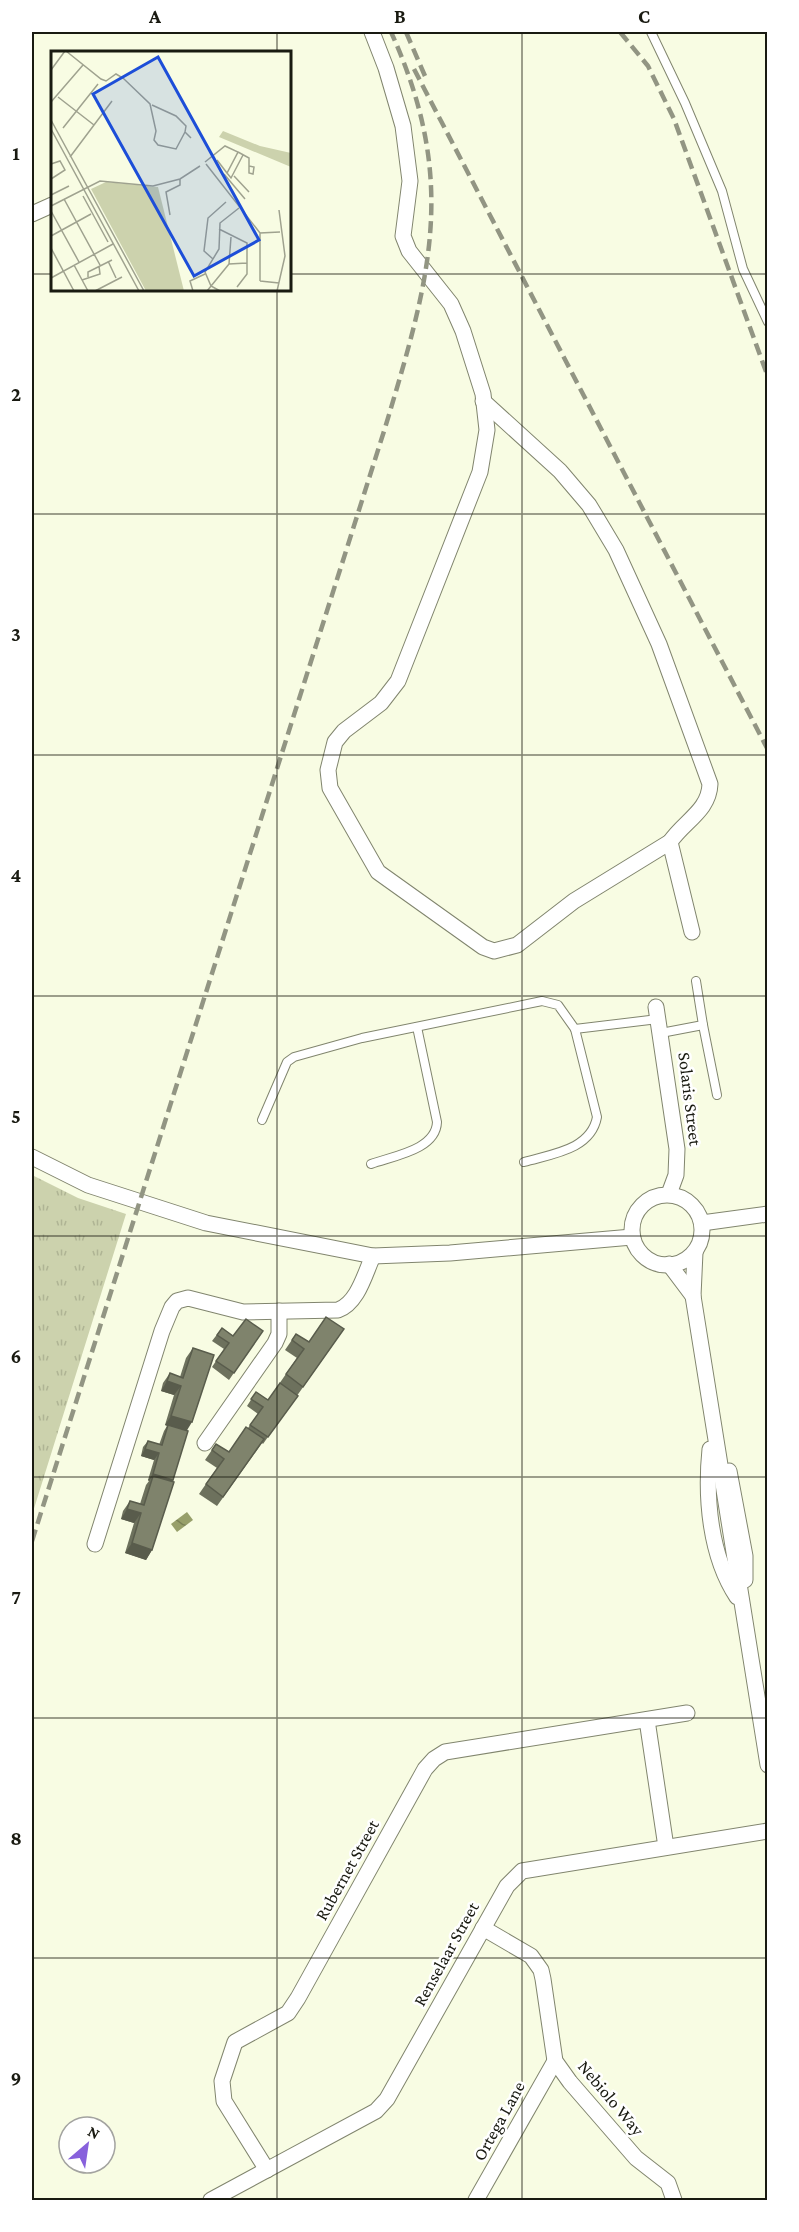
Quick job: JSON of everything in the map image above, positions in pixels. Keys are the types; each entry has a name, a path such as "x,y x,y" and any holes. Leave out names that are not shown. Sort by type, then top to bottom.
{"street":[{"path":"372,32 386,68 403,126 410,181 404,236 409,251 451,304 476,370 487,430 480,472 400,675 381,704 344,731 335,742 328,770 330,788 378,872 441,920 494,951 517,945 574,901 670,842 704,808 710,796 710,784 640,598 616,550 589,505 560,471 483,401"},
{"path":"32,214 51,205"},
{"path":"670,842 692,932"},
{"name":"Solaris Street","path":"659,1020 677,1149 676,1176 669,1194"},
{"path":"32,1157 88,1185 206,1223 373,1256 450,1254 632,1237"},
{"path":"669,1194 678,1196 694,1206 702,1222 701,1241 695,1251 683,1261 669,1264 656,1263 640,1253 632,1237 633,1218 643,1203 651,1198 669,1194"},
{"path":"702,1222 768,1214"},
{"path":"695,1251 693,1296 768,1765"},
{"path":"95,1544 172,1307 177,1301 188,1298 243,1312 338,1310 347,1307 373,1256"},
{"path":"669,1264 693,1296"},
{"path":"205,1443 275,1343 279,1334 279,1311"},
{"name":"Rubernet Street","path":"267,2170 224,2101 222,2081 235,2042 288,2013 425,1769 434,1759 445,1752 687,1713"},
{"path":"646,1720 666,1847"},
{"name":"Renselaar Street","path":"211,2200 376,2111 387,2099 507,1886 522,1871 768,1831"},
{"name":"Nebiolo Way","path":"483,1928 531,1956 537,1962 543,1979 555,2061 570,2082 636,2158 668,2182 674,2200"},
{"name":"Ortega Lane","path":"476,2200 555,2061"}],"lane":[{"path":"651,32 685,103 722,191 743,269 768,322"},
{"path":"696,981 717,1095"},
{"path":"262,1120 283,1068 294,1057 417,1027 542,1001 558,1005 575,1029 597,1117 595,1126 587,1137 570,1149 524,1162"},
{"path":"575,1029 659,1020 703,1025"},
{"path":"371,1164 426,1143 437,1128 417,1027"}],"green space":[{"path":"32,1175 78,1198 126,1214 32,1515"}],"water":[{"path":"187,1512 193,1520 177,1532 171,1524"}],"building":[{"path":"326,1317 344,1329 303,1387 286,1374 304,1349 292,1340 296,1334 309,1342"},
{"path":"246,1319 263,1331 234,1373 216,1361 229,1343 217,1335 222,1328 233,1336"},
{"path":"193,1348 214,1355 192,1422 171,1416 181,1386 167,1381 170,1373 183,1378"},
{"path":"280,1383 298,1396 268,1437 250,1425 263,1407 251,1399 256,1392 268,1400"},
{"path":"168,1425 188,1431 173,1480 153,1474 159,1453 145,1449 148,1441 162,1445"},
{"path":"246,1427 264,1439 223,1497 206,1484 224,1459 212,1450 216,1444 229,1452"},
{"path":"153,1476 174,1482 152,1550 132,1543 141,1513 127,1509 130,1501 144,1505"}],"railway":[{"path":"32,1541 385,428 414,324 425,276 430,230 431,184 425,136 412,86 391,32"},
{"path":"406,32 425,76"},
{"path":"620,32 648,66 674,119 768,377"},
{"path":"414,69 768,750"}]}
